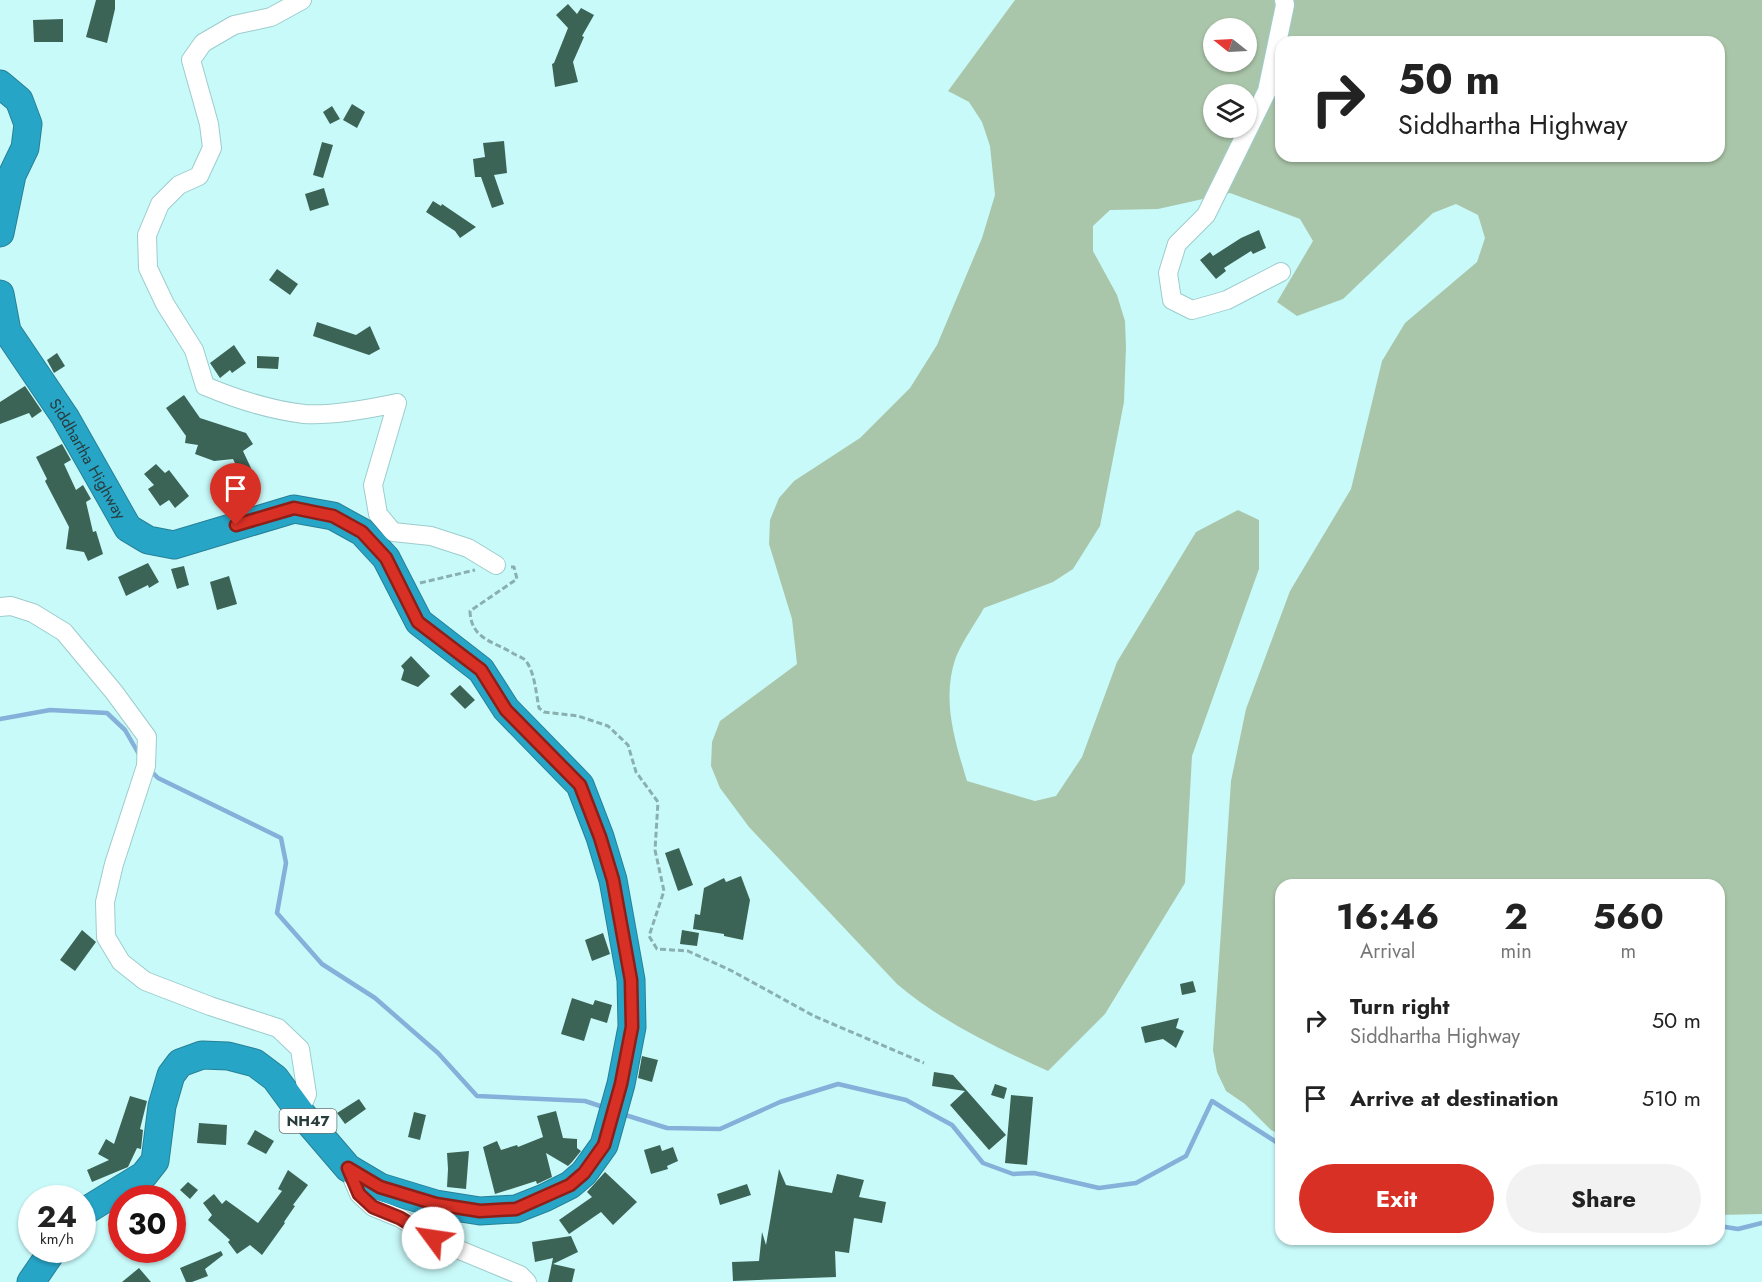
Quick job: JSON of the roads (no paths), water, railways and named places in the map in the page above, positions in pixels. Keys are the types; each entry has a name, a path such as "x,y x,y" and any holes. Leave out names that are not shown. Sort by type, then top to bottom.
{"highway":[{"path":"0,84 19,100 28,124 25,148 12,175 0,232"},
{"name":"Siddhartha Highway","path":"0,294 7,331 64,417 128,528 148,540 174,545 294,508 333,516 362,532 386,558 418,622 481,670 506,710 580,785 600,837 613,880 631,980 632,1027 621,1084 604,1145 584,1173 570,1185 516,1209 480,1211 436,1204 380,1187 348,1168 300,1112 275,1078 255,1063 228,1056 202,1055 180,1063 171,1075 162,1106 155,1161 144,1175 96,1204"},
{"path":"31,1282 44,1263"}],"street":[{"path":"302,0 270,17 234,25 203,43 191,60 209,124 212,148 199,176 179,185 160,204 147,235 148,268 165,303 194,350 205,386 232,397 305,414 360,411 397,403 373,485 378,514 393,532 431,536 468,548 496,565"},
{"path":"1279,36 1284,0"},
{"path":"1275,53 1267,91 1206,215 1176,244 1168,273 1172,300 1192,310 1227,300 1281,272"},
{"path":"0,607 11,606 33,613 64,632 114,692 147,737 146,766 114,864 105,902 106,937 121,962 145,981 210,1006 278,1028 300,1049 307,1094 300,1112"},
{"path":"348,1168 359,1194 373,1207 400,1218 453,1247 520,1275 527,1282"}],"waterway":[{"path":"0,719 50,710 107,713 125,730 140,756"},
{"path":"150,770 158,778 281,838 286,863 277,913 322,964 375,998 438,1053 477,1096 585,1101 606,1108"},
{"path":"622,1114 667,1128 720,1129 780,1102 838,1084 906,1100 952,1125 983,1163 1013,1174 1034,1173 1099,1188 1136,1183 1186,1156 1212,1101 1275,1141"},
{"path":"1725,1227 1738,1229 1762,1223"}]}
